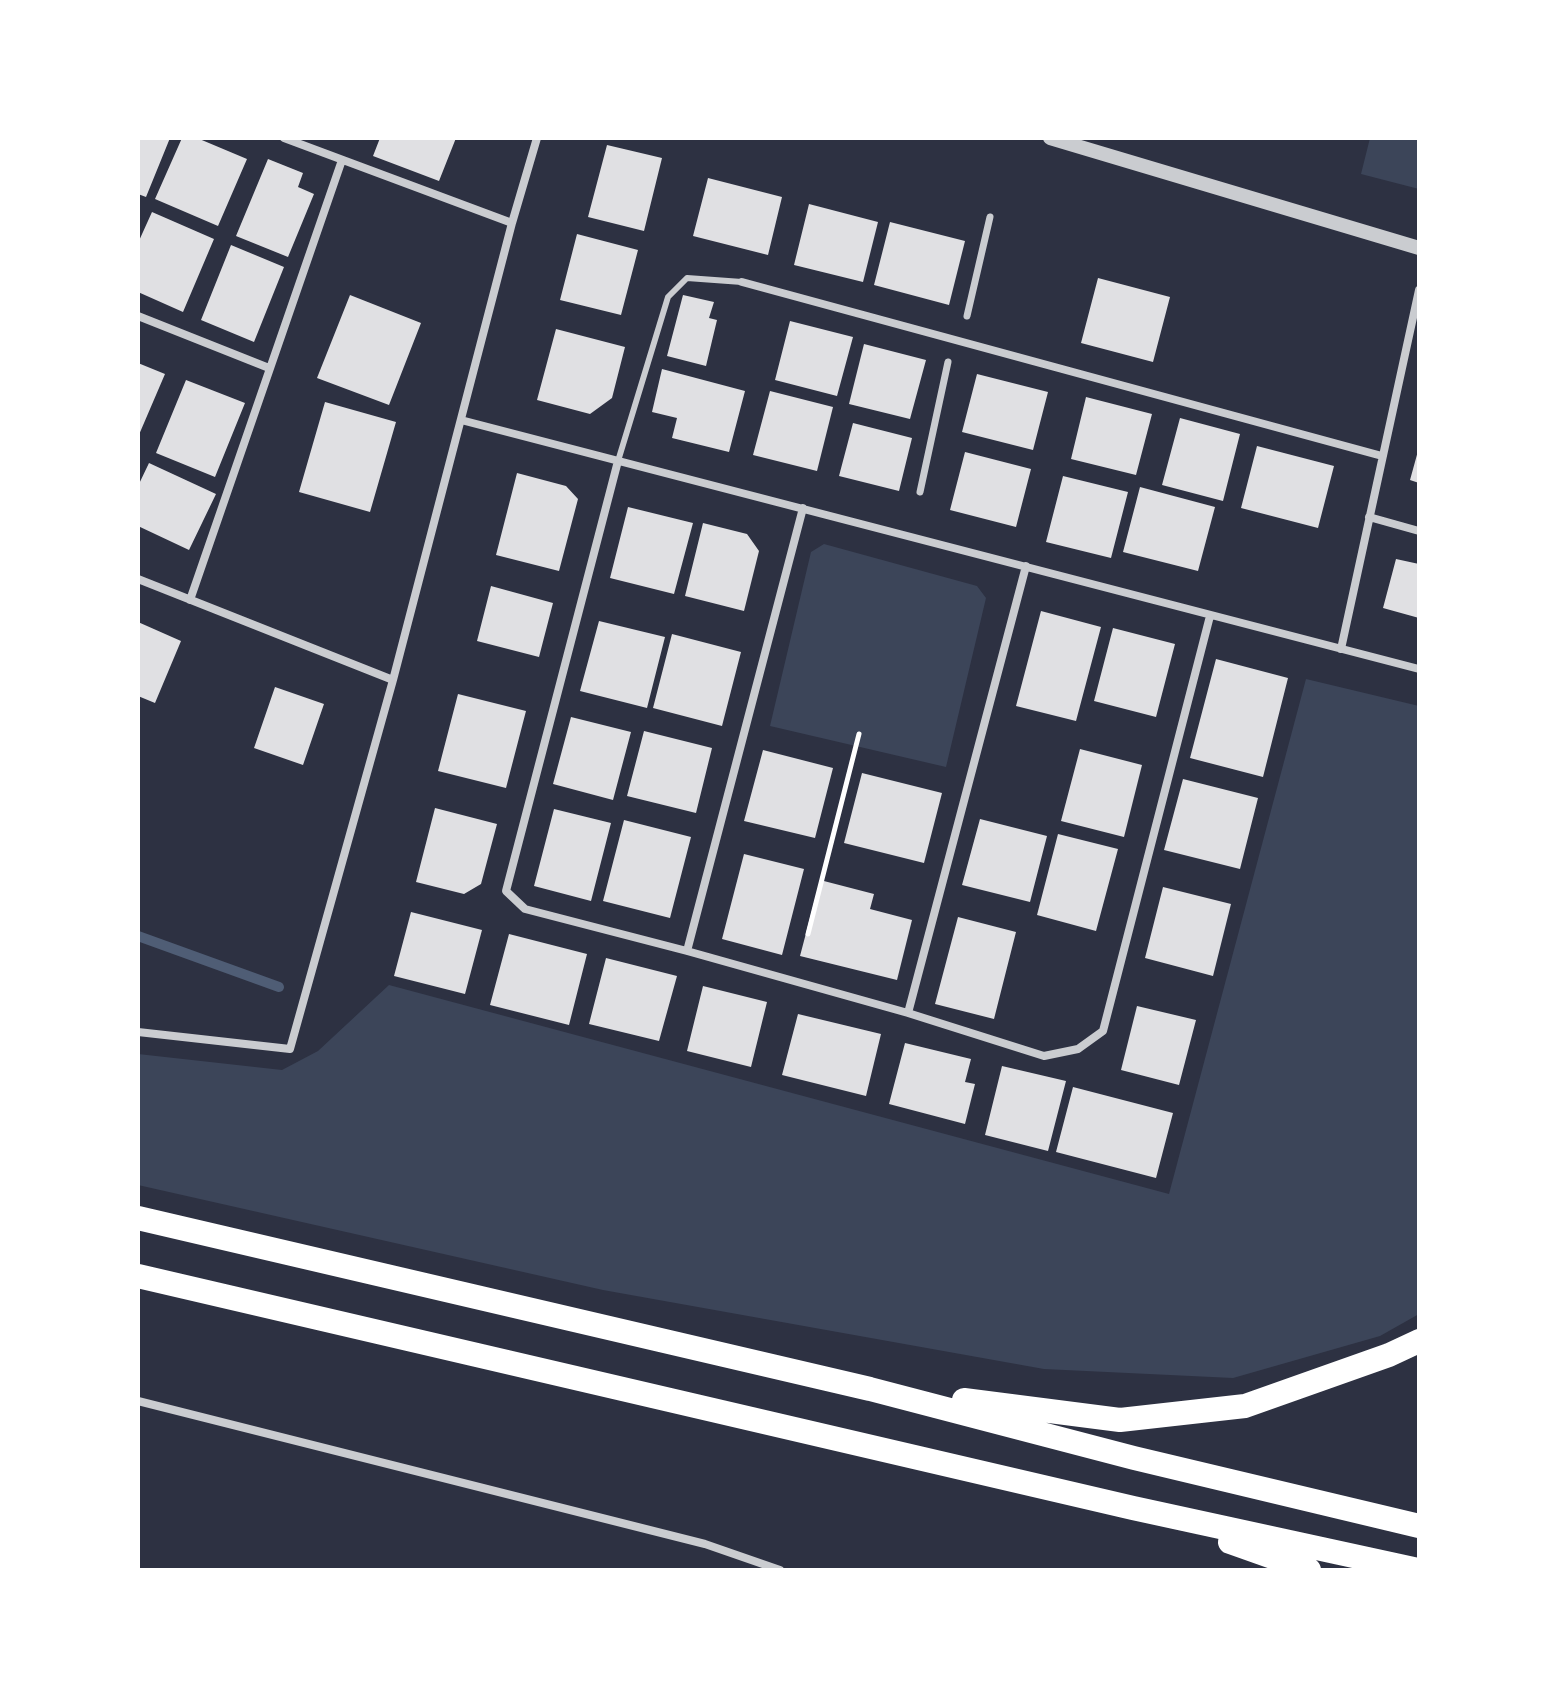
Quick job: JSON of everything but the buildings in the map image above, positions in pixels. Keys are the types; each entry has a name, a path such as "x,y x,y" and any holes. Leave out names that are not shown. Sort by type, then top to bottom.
{"highway":[{"path":"138,1218 870,1389 1134,1458 1419,1526"},
{"path":"138,1276 1133,1508 1418,1570"},
{"path":"870,1389 1120,1420 1245,1406 1389,1355 1419,1341"},
{"path":"1133,1508 1309,1570"}],"street":[{"path":"284,138 512,223"},
{"path":"138,1032 290,1049 393,680 537,138"},
{"path":"1050,138 1419,248"},
{"path":"190,600 342,160"},
{"path":"967,316 990,217"},
{"path":"742,282 1382,456"},
{"path":"1341,649 1419,290"},
{"path":"138,316 269,368"},
{"path":"920,492 948,362"},
{"path":"461,420 1419,669"},
{"path":"618,461 506,891 525,909 908,1013 1044,1056 1078,1049 1103,1031 1210,616"},
{"path":"687,951 803,508"},
{"path":"1369,517 1419,531"},
{"path":"908,1013 1026,566"},
{"path":"138,579 393,680"},
{"path":"138,1401 705,1544 780,1570"}],"lane":[{"path":"618,461 668,297 687,278 742,282"}],"path":[{"path":"808,934 859,734"}],"shaded area":[{"path":"1370,138 1419,138 1419,189 1361,174"},
{"path":"824,544 977,586 986,598 946,767 770,726 811,552"},
{"path":"1306,679 1419,706 1419,1314 1380,1336 1233,1378 1044,1369 603,1290 138,1185 138,1054 282,1070 318,1051 389,985 1169,1194"}],"waterway":[{"path":"138,936 279,987"}]}
